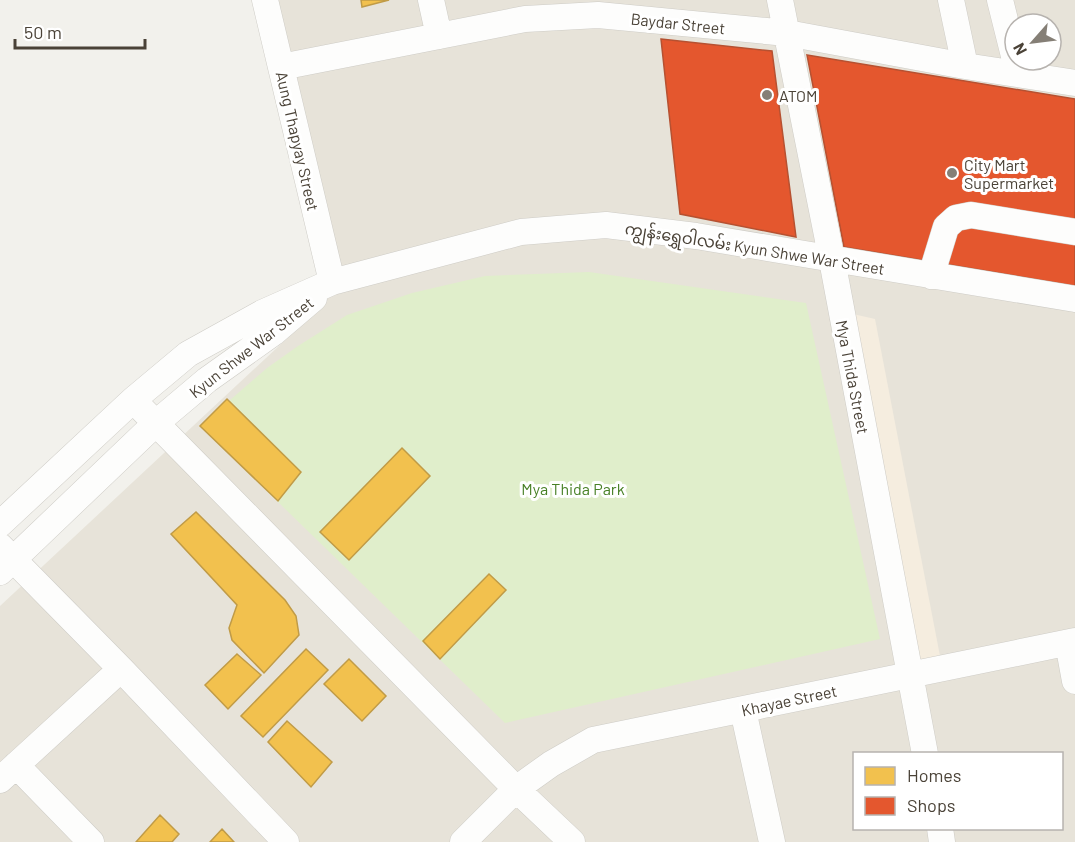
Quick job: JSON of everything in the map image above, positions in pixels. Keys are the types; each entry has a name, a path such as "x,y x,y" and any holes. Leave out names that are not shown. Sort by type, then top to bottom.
{"street":[{"name":"Aung Thapyay Street","path":"265,0 332,282"},
{"path":"431,0 439,36"},
{"name":"Mya Thida Street","path":"780,0 832,260 925,752"},
{"path":"951,0 965,66"},
{"name":"Baydar Street","path":"281,68 525,20 598,15 787,33 965,66 1003,65"},
{"name":"Baydar Street","path":"1039,72 1075,83"},
{"path":"931,276 946,227 956,218 971,215 1075,232"},
{"name":"ကျွန်းရွှေဝါလမ်း Kyun Shwe War Street","path":"332,282 521,232 606,225 696,236 1075,299"},
{"name":"Kyun Shwe War Street","path":"0,524 133,400 188,354 262,313 332,282"},
{"name":"Kyun Shwe War Street","path":"5,559 156,423 207,380 273,333 332,282"},
{"path":"133,400 516,789 572,842"},
{"path":"5,559 121,669 286,842"},
{"path":"1071,642 1075,681"},
{"name":"Khayae Street","path":"463,842 516,789 551,764 593,740 1071,642"},
{"path":"91,842 8,773 121,669"},
{"path":"743,710 772,842"}],"shaded area":[{"path":"255,0 1075,0 1075,842 0,842 0,606 326,302"},
{"path":"853,314 875,319 940,656 917,662"}],"green space":[{"name":"Mya Thida Park","path":"589,272 806,303 880,639 505,723 200,426 267,368 347,315 412,293 485,276"}],"building: Homes":[{"path":"361,0 389,0 362,7"},
{"path":"227,399 301,472 278,501 200,426"},
{"path":"402,448 430,476 349,560 320,532"},
{"path":"196,512 285,600 296,616 299,635 264,673 232,640 229,628 237,605 171,534"},
{"path":"489,574 506,590 440,659 423,641"},
{"path":"306,649 328,670 263,737 241,716"},
{"path":"237,654 261,675 228,709 205,685"},
{"path":"349,659 386,696 362,721 324,684"},
{"path":"287,721 332,762 311,787 268,742"},
{"path":"160,815 179,834 172,842 136,842"},
{"path":"222,829 234,842 210,842"}],"building: Shops":[{"path":"661,39 772,51 796,237 680,214"},
{"name":"City Mart Supermarket","path":"807,55 1075,99 1075,286 844,247"}],"place":[{"name":"ATOM","path":"767,95"},
{"name":"City Mart Supermarket","path":"952,173"}]}
